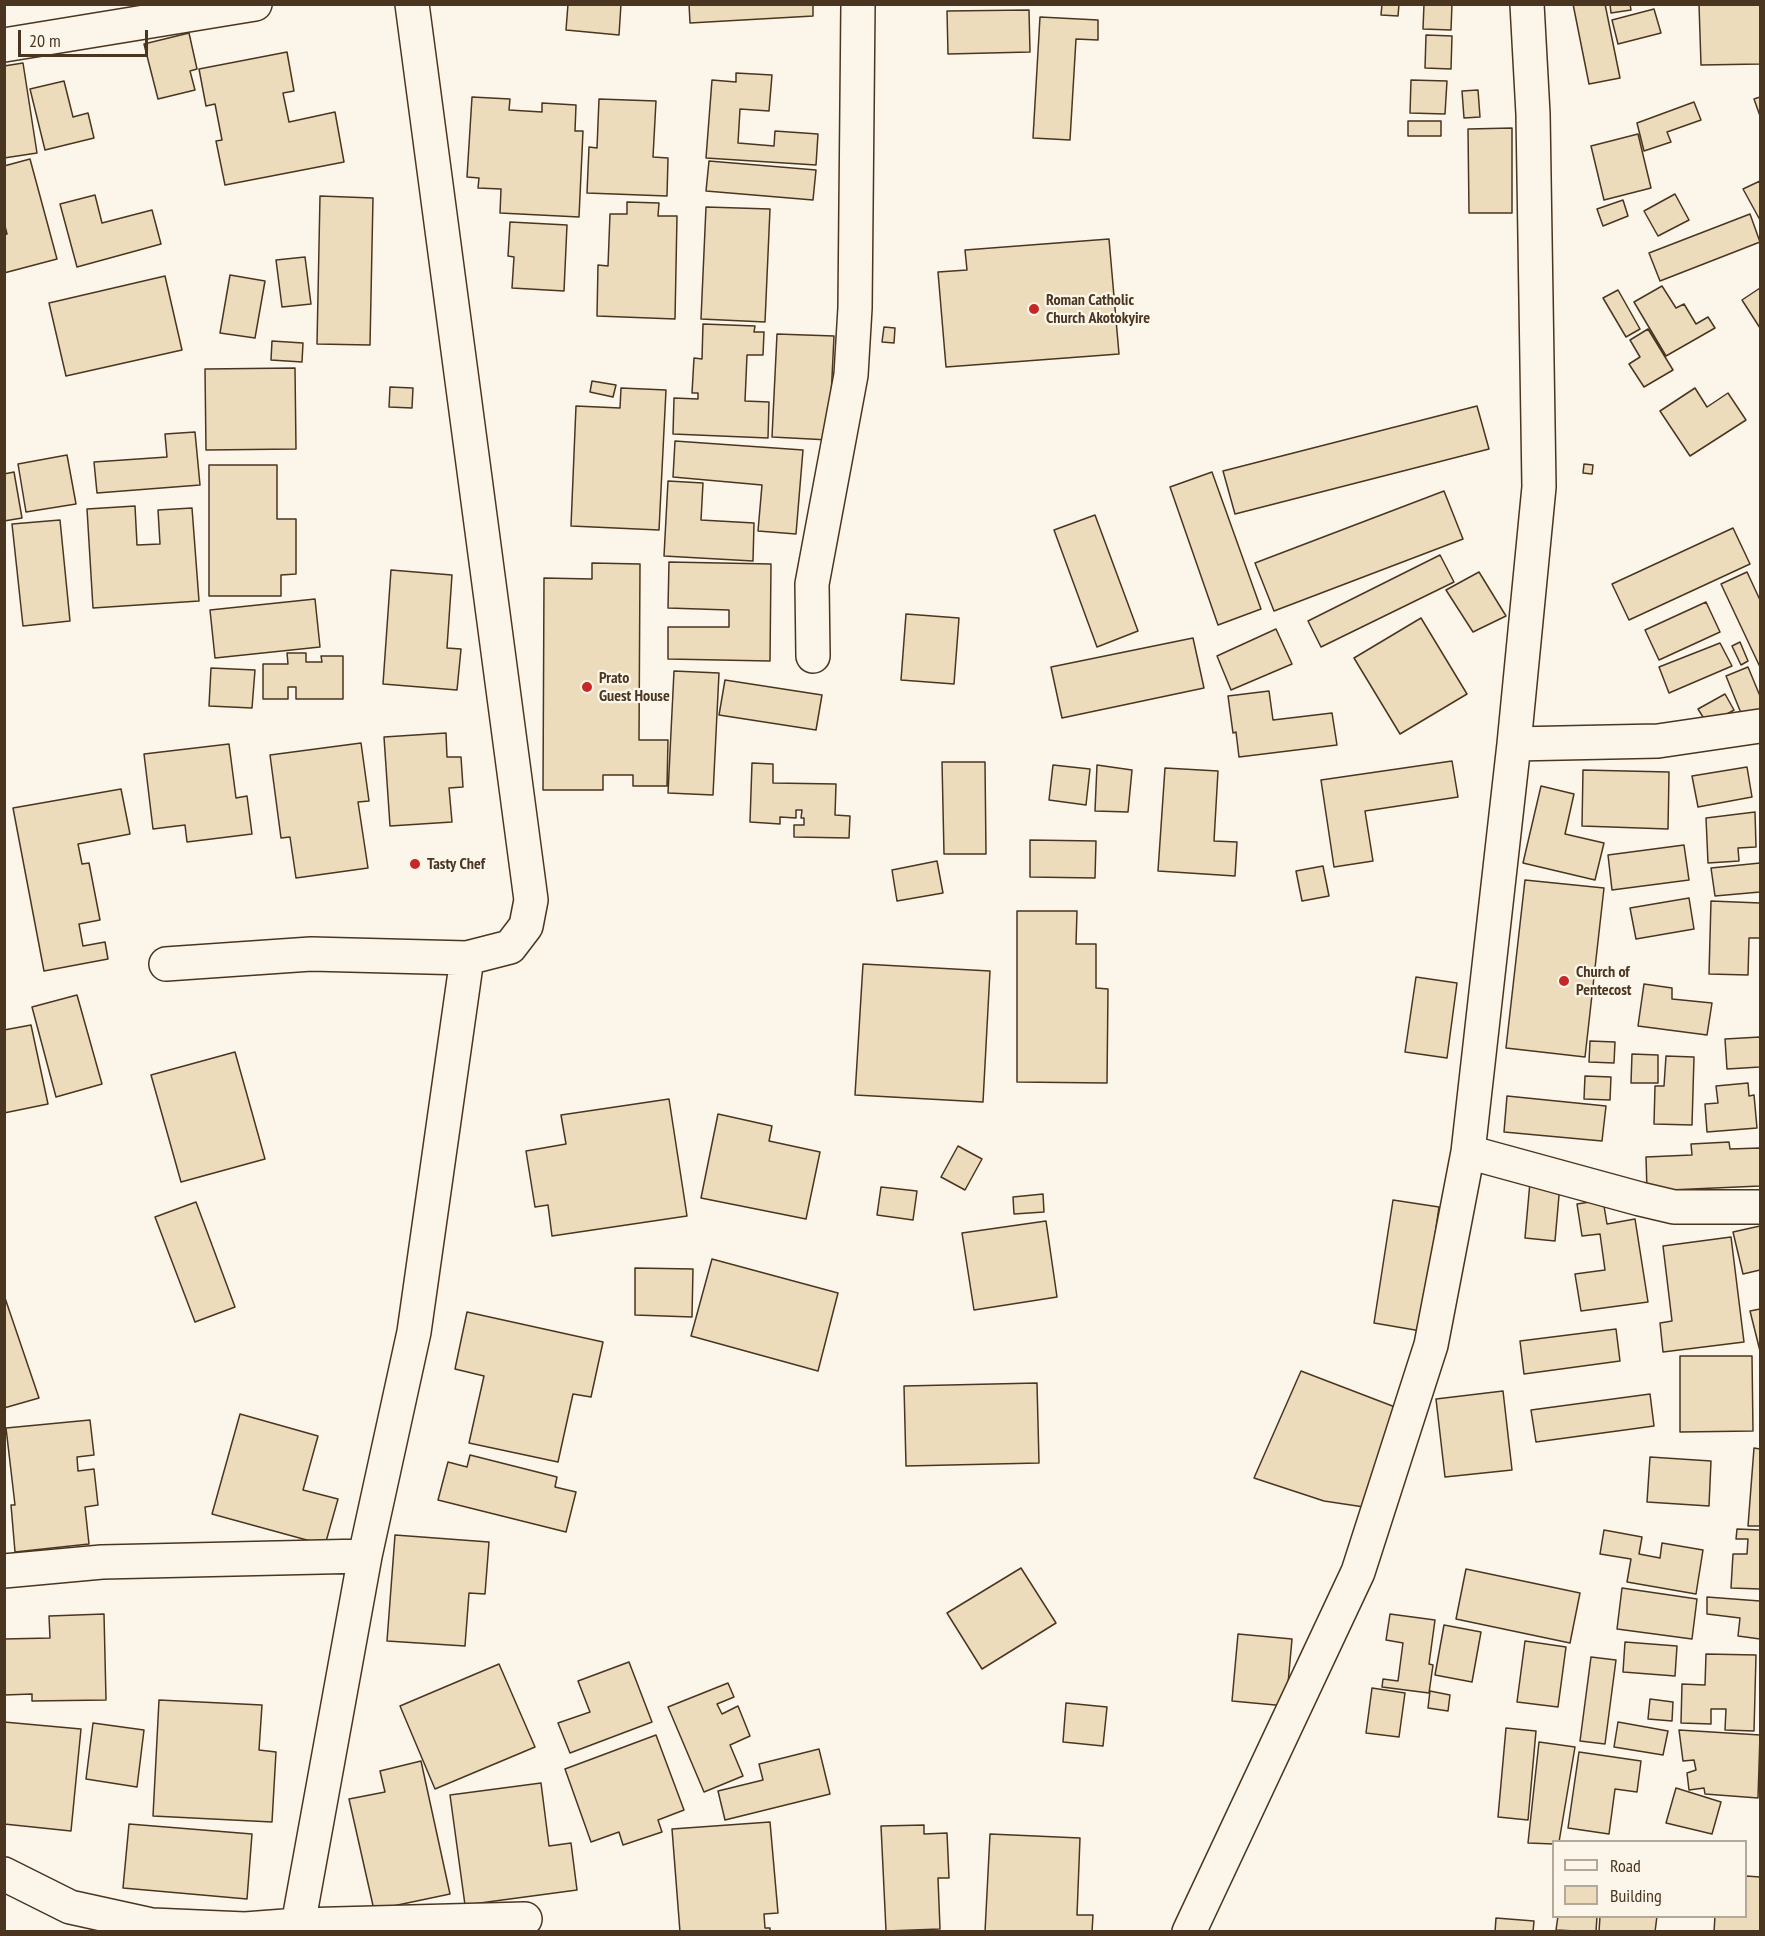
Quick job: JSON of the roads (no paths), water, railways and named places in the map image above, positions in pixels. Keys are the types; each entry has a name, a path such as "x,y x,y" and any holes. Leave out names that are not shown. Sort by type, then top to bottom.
{"street":[{"path":"4,45 255,4"},
{"path":"166,964 311,954 467,958 510,947 526,926 531,900 412,4"},
{"path":"813,656 812,584 851,375 855,308 858,4"},
{"path":"1189,1932 1359,1572 1431,1345 1468,1152 1514,744 1539,487 1533,114 1527,4"},
{"path":"1514,744 1658,741 1761,726"},
{"path":"298,1928 365,1556 414,1332 467,958"},
{"path":"1468,1152 1674,1207 1761,1208"},
{"path":"4,1571 102,1562 365,1556"},
{"path":"4,1875 70,1907 152,1925 245,1929 525,1918"}],"place":[{"name":"Roman Catholic Church Akotokyire","path":"1034,309"},
{"name":"Prato Guest House","path":"587,687"},
{"name":"Tasty Chef","path":"415,864"},
{"name":"Church of Pentecost","path":"1564,981"}]}
